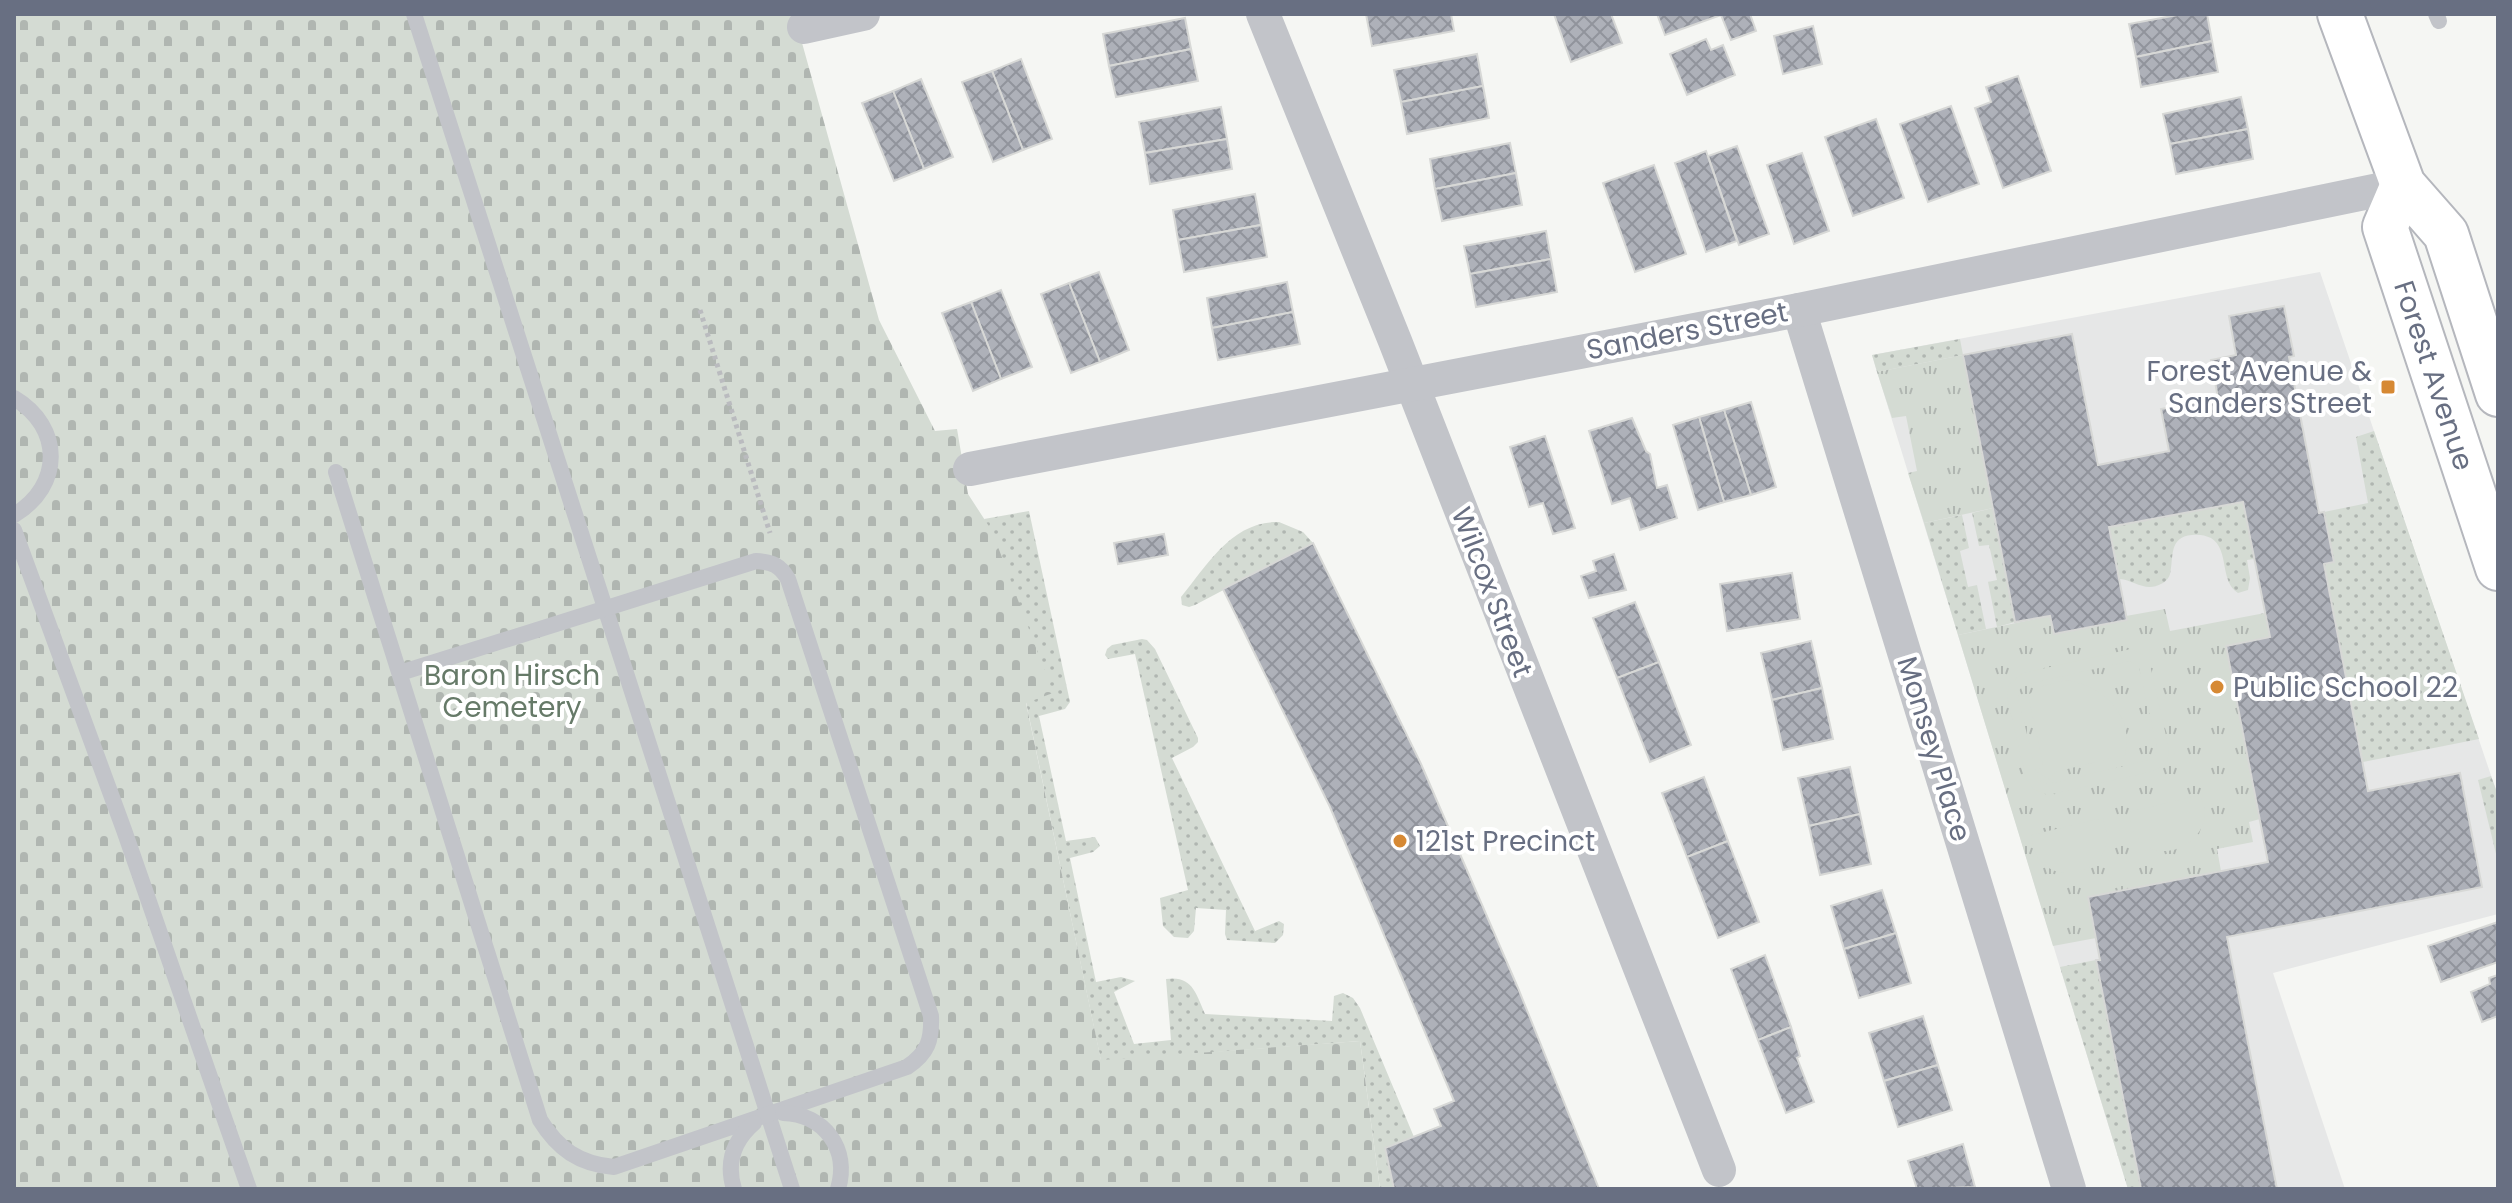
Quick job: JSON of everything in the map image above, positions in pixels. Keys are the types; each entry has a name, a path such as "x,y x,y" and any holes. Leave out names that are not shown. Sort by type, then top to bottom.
{"main road":[{"name":"Forest Avenue","path":"2340,14 2403,185 2446,234 2498,394"},
{"name":"Forest Avenue","path":"2403,185 2385,227 2498,568"}],"street":[{"path":"804,27 863,14"},
{"name":"Wilcox Street","path":"1263,14 1719,1170"},
{"name":"Sanders Street","path":"970,469 1799,310 2403,185"},
{"name":"Monsey Place","path":"1799,310 2069,1189"}],"lane":[{"path":"414,14 792,1189"},
{"path":"14,398 33,411 46,429 51,450 50,471 42,491 28,507 14,515"},
{"path":"336,472 540,1120 552,1139 572,1156 592,1165 614,1167 907,1067 929,1047 932,1034 927,1001 788,579 781,568 771,562 756,561 400,673"},
{"path":"14,530 124,830 249,1189"},
{"path":"734,1189 730,1169 732,1152 741,1136 752,1124 768,1115 786,1113 803,1115 819,1123 831,1136 839,1152 842,1169 838,1189"}],"path":[{"path":"700,310 781,568"}],"shaded area":[{"name":"Public School 22","path":"2320,272 2498,796 2498,914 2273,973 2345,1189 2128,1189 1872,355"}],"green space":[{"name":"Baron Hirsch Cemetery","path":"14,14 794,14 879,320 935,431 957,429 968,494 992,531 1053,693 1026,703 1101,1060 1360,1041 1380,1189 14,1189"},
{"path":"1960,339 1963,355 1877,372 1872,355"},
{"path":"1963,355 1993,508 1924,523 1908,473 1917,471 1906,416 1892,418 1877,372"},
{"path":"2374,431 2479,739 2363,762 2324,564 2334,561 2324,512 2368,503 2356,437"},
{"path":"2243,502 2254,559 2247,560 2248,590 2238,593 2232,588 2217,543 2199,535 2184,537 2176,544 2170,574 2163,583 2147,587 2120,579 2109,527"},
{"path":"1993,508 2015,622 1997,627 1988,582 1997,580 1989,545 1979,546 1972,513"},
{"path":"1029,511 1070,702 1065,709 1039,716 1066,841 1095,837 1100,846 1093,852 1070,858 1096,982 1121,977 1135,981 1114,992 1134,1044 1171,1040 1166,979 1182,980 1192,987 1205,1014 1332,1021 1334,996 1343,993 1353,998 1414,1137 1394,1189 1380,1189 1360,1041 1101,1061 1026,702 1052,693 984,519"},
{"path":"1962,515 1969,548 1960,551 1968,587 1977,585 1986,629 1958,635 1924,523"},
{"path":"1279,522 1303,532 1313,543 1195,605 1182,605 1181,597 1222,547 1248,529"},
{"path":"2165,609 2170,631 2265,613 2270,637 2226,647 2260,819 2249,822 2253,842 2217,849 2221,871 2096,938 2053,946 1958,635 2050,616 2054,634"},
{"path":"1142,639 1155,649 1198,738 1193,747 1172,758 1255,931 1279,921 1284,924 1283,935 1275,943 1227,940 1226,910 1196,908 1194,931 1188,938 1174,937 1163,926 1160,898 1188,890 1135,654 1108,659 1105,655 1112,645"},
{"path":"2131,649 2145,656 2150,665 2169,749 2166,761 2150,772 2048,795 2033,789 2026,778 2007,697 2009,684 2023,673","holes":["2130,661 2139,668 2157,747 2156,755 2149,760 2048,784 2041,782 2018,697 2020,689 2029,684"]},
{"path":"2065,680 2092,688 2113,704 2125,727 2125,755 2055,772 2050,780 2037,772 2043,764 2028,695 2040,687"},
{"path":"2491,776 2498,795 2498,862 2478,780"},
{"path":"2200,795 2205,811 2203,823 2192,840 2174,850 2164,851 2154,850 2141,842 2128,812"},
{"path":"2103,818 2107,836 2105,848 2091,866 2069,873 2058,872 2037,856 2031,835"},
{"path":"2096,960 2141,1189 2128,1189 2060,967"}],"building":[{"path":"1366,14 1451,14 1454,31 1372,46"},
{"path":"1554,14 1611,14 1622,43 1571,62"},
{"path":"1657,14 1750,14 1756,31 1731,40 1721,15 1665,35"},
{"path":"2183,14 2207,14 2212,41 2136,57 2129,24"},
{"path":"1185,18 1191,49 1109,66 1103,34"},
{"path":"1813,26 1822,64 1783,74 1774,36"},
{"path":"1706,39 1711,50 1723,45 1735,75 1687,95 1670,54"},
{"path":"2212,41 2218,72 2141,87 2136,57"},
{"path":"1191,49 1198,81 1116,97 1109,66"},
{"path":"1477,54 1483,86 1401,102 1394,70"},
{"path":"1021,59 1052,139 1023,150 992,71"},
{"path":"992,71 1023,150 993,162 962,82"},
{"path":"2018,76 2051,171 2003,188 1975,108 1991,102 1986,87"},
{"path":"921,79 953,157 924,169 893,91"},
{"path":"1483,86 1489,118 1407,134 1401,102"},
{"path":"893,91 924,169 894,181 862,103"},
{"path":"2241,97 2248,129 2170,144 2163,114"},
{"path":"1951,106 1979,184 1928,202 1900,124"},
{"path":"1221,107 1227,139 1145,153 1139,122"},
{"path":"1876,119 1904,198 1853,216 1825,137"},
{"path":"2248,129 2253,159 2176,174 2170,144"},
{"path":"1227,139 1232,169 1150,184 1145,153"},
{"path":"1510,143 1516,173 1435,189 1430,159"},
{"path":"1737,146 1769,234 1739,245 1708,156"},
{"path":"1706,151 1737,241 1706,252 1675,163"},
{"path":"1802,153 1829,231 1794,244 1767,165"},
{"path":"1654,165 1686,254 1635,272 1603,183"},
{"path":"1516,173 1522,205 1442,221 1435,189"},
{"path":"1255,194 1261,225 1178,240 1173,210"},
{"path":"1261,225 1267,257 1184,272 1178,240"},
{"path":"1546,231 1551,259 1470,274 1464,246"},
{"path":"1551,259 1557,292 1476,307 1470,274"},
{"path":"1099,272 1129,350 1100,362 1069,283"},
{"path":"1287,282 1293,312 1212,328 1207,298"},
{"path":"1069,283 1100,362 1071,373 1041,294"},
{"path":"1001,290 1032,367 1001,379 971,302"},
{"path":"971,302 1001,379 973,391 942,313"},
{"path":"2284,306 2294,356 2289,357 2319,513 2324,512 2334,562 2324,564 2368,791 2460,773 2482,887 2227,937 2277,1189 2141,1189 2096,960 2100,960 2088,897 2268,862 2226,646 2270,637 2243,502 2109,527 2127,620 2054,634 2050,616 2015,622 1963,355 2072,334 2098,465 2169,451 2161,409 2218,398 2211,360 2236,355 2229,316"},
{"path":"1293,312 1300,344 1218,360 1212,328"},
{"path":"1751,402 1776,487 1751,495 1724,410"},
{"path":"1724,410 1751,495 1724,502 1699,417"},
{"path":"1699,417 1724,502 1698,510 1673,425"},
{"path":"1632,418 1650,454 1657,488 1667,485 1677,518 1640,530 1630,498 1612,504 1589,431"},
{"path":"1545,436 1575,528 1553,534 1543,503 1529,507 1510,447"},
{"path":"1164,534 1168,555 1118,564 1114,543"},
{"name":"121st Precinct","path":"1313,543 1421,764 1518,988 1599,1189 1394,1189 1385,1148 1441,1126 1434,1109 1454,1101 1330,807 1223,589"},
{"path":"1614,554 1626,590 1589,598 1581,576 1596,571 1593,561"},
{"path":"1792,573 1800,619 1727,631 1720,584"},
{"path":"1635,602 1659,662 1617,678 1593,618"},
{"path":"1811,641 1822,688 1772,700 1761,653"},
{"path":"1659,662 1691,745 1650,762 1617,678"},
{"path":"1822,688 1833,739 1783,750 1772,700"},
{"path":"1850,767 1860,814 1809,826 1798,778"},
{"path":"1704,777 1728,841 1687,857 1662,793"},
{"path":"1860,814 1871,864 1820,875 1809,826"},
{"path":"1728,841 1759,922 1718,938 1687,857"},
{"path":"1882,890 1896,933 1844,949 1831,906"},
{"path":"2498,922 2498,962 2441,982 2428,946"},
{"path":"1896,933 1911,983 1859,998 1844,949"},
{"path":"1765,955 1791,1027 1758,1040 1731,969"},
{"path":"2498,975 2498,1016 2482,1022 2471,992 2490,984 2489,978"},
{"path":"1923,1016 1938,1065 1884,1081 1869,1033"},
{"path":"1791,1027 1800,1056 1797,1058 1814,1102 1786,1113 1758,1040"},
{"path":"1938,1065 1952,1110 1898,1127 1884,1081"},
{"path":"1963,1144 1975,1187 1917,1189 1908,1161"}],"place":[{"name":"Forest Avenue & Sanders Street","path":"2388,387"},
{"name":"Public School 22","path":"2217,687"},
{"name":"121st Precinct","path":"1400,841"}]}
